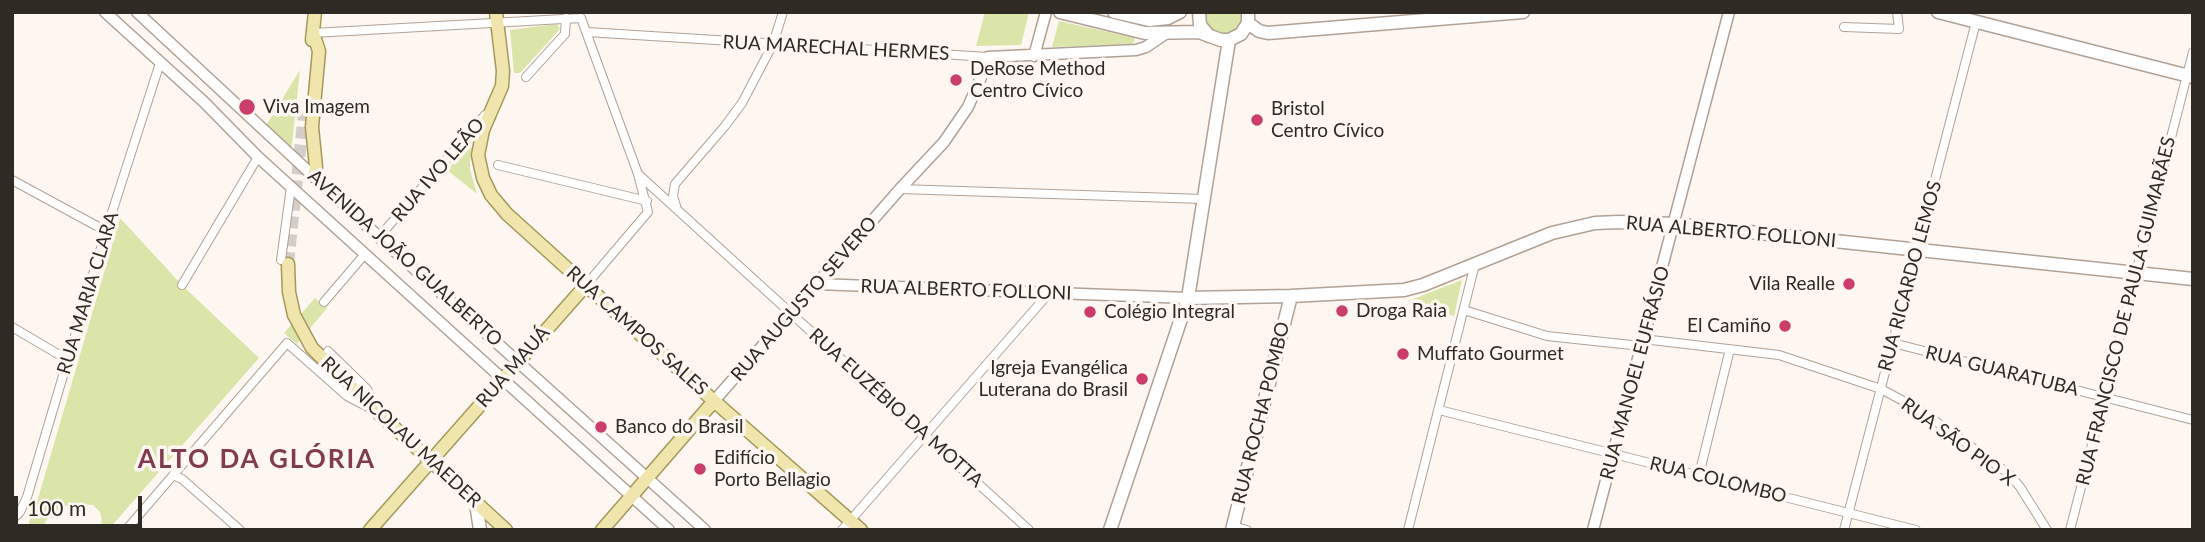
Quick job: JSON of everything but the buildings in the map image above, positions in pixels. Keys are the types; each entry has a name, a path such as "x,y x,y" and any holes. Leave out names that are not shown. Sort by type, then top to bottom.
{"main road":[{"path":"304,113 315,12"},
{"path":"1060,12 1136,32 1194,32 1221,40 1229,40 1241,34 1248,18 1259,31 1268,33 1523,12"},
{"path":"1114,12 1149,20 1168,18 1180,12"},
{"path":"1199,12 1200,24 1209,36"},
{"path":"1938,12 2190,76"},
{"name":"RUA CAMPOS SALES","path":"496,17 503,79 479,147 479,161 486,187 507,214 847,525 862,530"},
{"path":"313,33 319,51 312,127 317,167 314,176"},
{"path":"1110,530 1188,298 1229,40"},
{"name":"RUA ALBERTO FOLLONI","path":"1188,298 1404,290 1423,285 1552,233 1572,227 1619,222 1674,224 2193,279"},
{"name":"RUA NICOLAU MAEDER","path":"284,262 291,303 300,329 319,356 506,530"},
{"name":"RUA MAUÁ","path":"370,530 586,285"},
{"name":"RUA ROCHA POMBO","path":"1232,528 1291,296"},
{"name":"RUA AUGUSTO SEVERO","path":"602,530 714,401"},
{"path":"477,503 480,530"}],"street":[{"name":"AVENIDA JOÃO GUALBERTO","path":"105,12 220,116 258,157 669,530"},
{"name":"AVENIDA JOÃO GUALBERTO","path":"137,12 379,237 519,360 705,530"},
{"path":"677,209 673,196 675,184 733,116 773,44 783,12"},
{"path":"1034,56 1046,12"},
{"name":"RUA MANOEL EUFRÁSIO","path":"1593,530 1729,12"},
{"path":"1844,27 1899,29 1897,12"},
{"path":"313,33 496,17 566,19 582,15 647,201"},
{"path":"526,77 565,34 566,19"},
{"name":"RUA RICARDO LEMOS","path":"1844,530 1976,22"},
{"name":"RUA MARECHAL HERMES","path":"587,33 988,57 1136,50 1146,47 1165,34"},
{"name":"RUA FRANCISCO DE PAULA GUIMARÃES","path":"2070,530 2190,76 2193,52"},
{"name":"RUA AUGUSTO SEVERO","path":"714,401 953,130 972,97 988,57"},
{"name":"RUA MARIA CLARA","path":"12,520 20,512 27,497 106,231 160,62"},
{"name":"RUA IVO LEÃO","path":"379,237 497,102"},
{"path":"182,285 258,157"},
{"path":"498,165 647,201"},
{"name":"RUA EUZÉBIO DA MOTTA","path":"638,174 1029,530"},
{"path":"13,182 106,231"},
{"path":"652,187 675,184"},
{"path":"284,262 291,187"},
{"path":"900,189 1203,199"},
{"name":"RUA MAUÁ","path":"586,285 646,216 647,201"},
{"path":"324,302 365,254"},
{"path":"1408,530 1475,264"},
{"name":"RUA ALBERTO FOLLONI","path":"817,284 1188,298"},
{"path":"847,525 1049,293"},
{"name":"RUA SÃO PIO X","path":"1464,310 1547,336 1730,349 1788,357 1881,389 1920,410 2008,474 2020,487 2047,530"},
{"path":"12,327 68,360"},
{"path":"125,530 287,343 347,396 373,408"},
{"name":"RUA GUARATUBA","path":"1893,343 2193,420"},
{"path":"1699,475 1730,349"},
{"path":"328,351 368,389 373,408"},
{"name":"RUA COLOMBO","path":"1438,410 1916,530"},
{"path":"173,475 182,479 240,530"},
{"path":"1232,528 1247,530"}],"green space":[{"path":"985,12 1029,12 1021,45 976,46"},
{"path":"1204,12 1244,12 1243,20 1235,32 1222,35 1215,33 1205,24"},
{"path":"1059,21 1134,38 1135,41 1132,44 1052,47"},
{"path":"557,24 560,29 520,73 514,73 510,30"},
{"path":"300,70 291,153 265,127"},
{"path":"471,142 470,169 477,194 447,170"},
{"path":"120,218 182,285 259,358 108,530 99,530 102,520 100,512 93,505 71,503 56,511 55,518 50,516 45,522 46,530 26,530 37,502"},
{"path":"1462,280 1454,316 1408,301"},
{"path":"315,298 327,308 297,344 284,333"}],"tunnel":[{"path":"288,264 304,113"}],"place":[{"name":"DeRose Method Centro Cívico","path":"956,80"},
{"name":"Viva Imagem","path":"247,107"},
{"name":"Bristol Centro Cívico","path":"1257,120"},
{"name":"Vila Realle","path":"1849,284"},
{"name":"Droga Raia","path":"1342,311"},
{"name":"Colégio Integral","path":"1090,312"},
{"name":"El Camiño","path":"1785,326"},
{"name":"Muffato Gourmet","path":"1403,354"},
{"name":"Igreja Evangélica Luterana do Brasil","path":"1142,379"},
{"name":"Banco do Brasil","path":"601,427"},
{"name":"Edifício Porto Bellagio","path":"700,469"}],"district":[{"name":"ALTO DA GLÓRIA","path":"257,460"}]}
